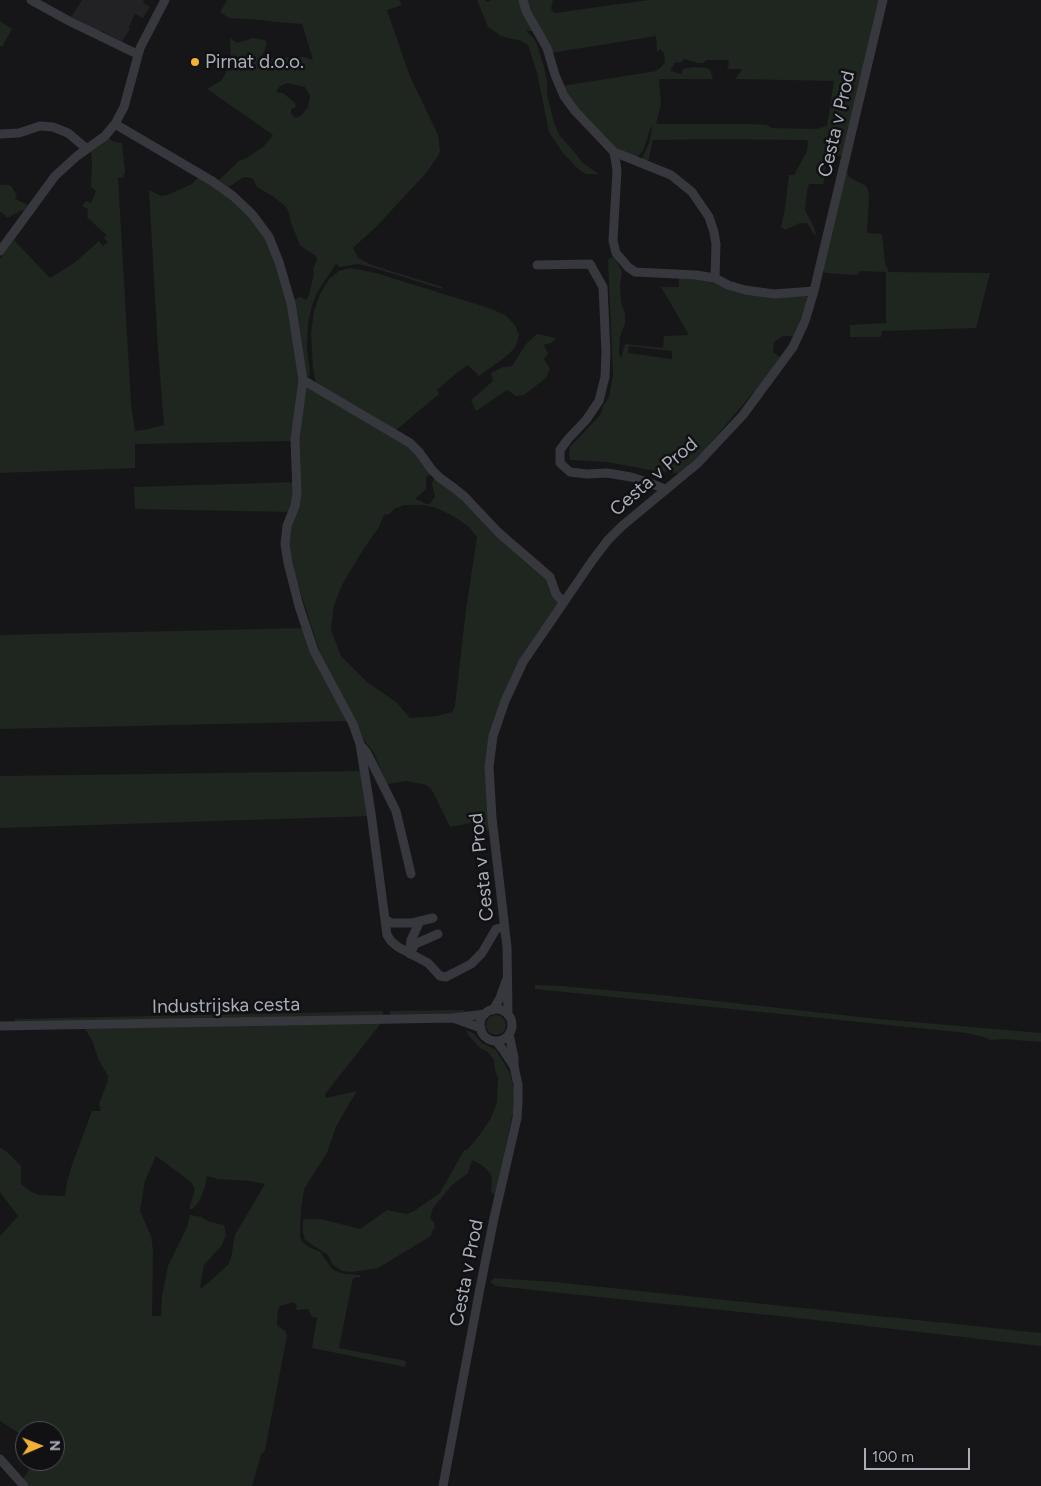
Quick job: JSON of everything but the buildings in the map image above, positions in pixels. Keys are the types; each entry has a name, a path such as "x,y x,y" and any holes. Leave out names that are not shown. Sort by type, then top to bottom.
{"street":[{"path":"31,0 137,54"},
{"path":"0,252 55,176 105,136 115,124 124,107 137,54 165,0"},
{"path":"523,0 526,11 547,48 564,96 575,111 614,152 671,175 692,192 709,217 714,232 716,244 715,278"},
{"name":"Cesta v Prod","path":"508,1014 507,957 492,816 489,767 493,736 505,701 523,662 608,540 665,489 698,463 743,415 793,347 805,321 814,292 884,0"},
{"path":"115,124 212,181 233,196 252,214 269,237 279,262 291,303 303,380 295,439 297,493 295,506 287,526 285,544 299,606 314,651 353,724 360,744 387,935 391,941 410,954 428,963 440,976 446,977 471,964 482,953 496,929 504,927"},
{"path":"0,134 19,133 40,126 53,127 68,133 87,149"},
{"path":"614,152 616,170 613,241 616,254 628,267 636,272 696,275 715,278 728,285 745,290 774,294 814,292"},
{"path":"537,265 590,264 603,287 606,352 605,377 599,402 560,450 560,463 570,472 587,474 607,473 630,477 665,489"},
{"path":"303,380 410,443 440,478 465,497 499,533 550,576 556,594 563,602"},
{"path":"360,744 367,753 396,811 411,874"},
{"path":"385,919 391,923 412,923 433,918"},
{"path":"410,954 411,940 420,921"},
{"path":"410,954 415,944 438,934"},
{"name":"Cesta v Prod","path":"489,1012 500,998 506,981"},
{"path":"503,1011 508,1014 512,1026 509,1034 504,1039 496,1041 488,1039 482,1032 481,1021 489,1012 503,1011"},
{"name":"Industrijska cesta","path":"0,1026 453,1018 489,1012"},
{"name":"Industrijska cesta","path":"453,1018 481,1028"},
{"name":"Cesta v Prod","path":"443,1486 484,1270 517,1118 518,1093 509,1034"},
{"path":"496,1041 514,1066"},
{"path":"0,1459 24,1486"}],"shaded area":[{"path":"82,0 144,0 143,2 150,7 143,18 135,14 129,27 130,29 122,42 102,31 100,33 71,17"},
{"path":"227,0 399,0 402,5 387,10 409,74 438,135 440,151 427,172 377,226 353,248 358,258 372,265 442,287 442,289 371,267 358,264 340,267 336,264 318,291 312,305 308,323 309,377 304,368 293,300 300,297 306,300 309,295 314,274 313,269 317,260 316,256 300,245 291,223 289,212 285,206 257,187 253,179 242,178 229,187 219,180 239,161 263,147 273,135 207,89 222,80 227,70 231,61 230,38 237,43 253,38 265,40 267,44 261,59 304,57 313,60 302,24 229,18 220,12","holes":["287,83 305,87 310,96 308,107 302,115 296,118 291,114 291,109 296,107 295,103 283,93 276,92 279,87"]},
{"path":"477,0 485,0 487,2 491,0 520,0 533,31 526,31 536,42 544,67 547,95 554,123 560,136 583,163 599,174 585,174 562,152 549,132 537,73 528,45 521,41 501,36 488,27"},
{"path":"525,0 553,0 551,9 555,13 648,0 880,0 842,156 834,154 829,157 824,172 823,184 809,184 807,191 805,210 816,235 814,235 807,223 800,223 785,230 781,227 789,175 794,175 806,153 807,140 653,140 648,162 641,159 649,143 651,126 644,149 637,158 611,146 586,119 562,86 657,71 656,65 657,69 659,69 665,63 664,53 660,49 657,52 656,36 551,53","holes":["684,59 703,63 707,60 728,60 727,69 742,70 735,79 834,81 827,126 816,129 772,128 766,125 747,124 656,124 661,104 659,79 713,79 710,70 706,68 694,67 683,69 682,74 671,71 674,63 682,62"]},
{"path":"0,21 12,29 2,47 0,46"},
{"path":"109,138 114,142 122,143 125,172 123,178 118,177 131,404 135,431 164,425 149,190 161,196 167,195 192,184 201,174 252,213 280,263 300,385 293,441 135,444 135,468 0,473 0,259 14,240 50,278 74,263 99,241 103,246 108,242 104,238 106,235 87,217 88,209 82,206 86,201 91,203 96,191 91,187 91,152"},
{"path":"847,170 849,177 866,186 868,190 867,233 882,234 885,263 889,272 990,273 976,328 882,331 881,337 850,337 850,325 886,323 886,272 860,271 857,275 826,273 823,271"},
{"path":"0,185 10,185 17,195 15,199 28,205 24,210 9,217 0,212"},
{"path":"614,257 622,271 620,286 625,323 620,337 619,353 621,358 625,344 663,348 664,336 689,335 661,287 679,287 679,277 702,279 730,288 806,296 808,298 793,336 783,336 774,342 773,352 780,357 764,380 701,454 679,473 607,462 570,460 570,447 601,414 603,406 609,397 613,374 608,259","holes":["629,346 672,351 672,359 628,353"]},
{"path":"351,268 376,273 492,309 505,315 515,325 519,335 514,349 479,376 468,365 459,371 437,390 439,394 395,431 316,384 311,333 314,311 320,294 329,279 339,271"},
{"path":"537,334 556,338 551,343 544,345 548,354 544,359 550,369 546,378 524,395 516,396 507,390 476,411 471,400 493,381 491,373 503,367 512,366 526,344"},
{"path":"310,386 400,439 418,455 430,474 426,478 426,489 415,499 430,504 435,496 432,484 434,476 539,566 559,602 491,732 491,831 483,830 481,821 450,827 433,792 427,785 406,781 387,784 374,753 364,740 320,653 296,578 288,543 305,387","holes":["405,505 423,505 437,508 455,517 469,527 477,537 466,609 455,706 452,712 438,716 410,718 396,702 367,682 341,656 331,630 334,605 343,583 379,527 384,515 390,514 394,509"]},
{"path":"296,482 291,512 135,509 134,487"},
{"path":"307,628 351,721 0,729 0,635"},
{"path":"366,771 372,816 0,828 0,776"},
{"path":"535,985 671,996 878,1019 1041,1033 1041,1042 992,1040 967,1033 535,989"},
{"path":"464,1010 466,1014 390,1015 390,1011"},
{"path":"383,1011 383,1015 15,1022 15,1019"},
{"path":"492,1015 500,1015 506,1021 506,1029 500,1035 492,1035 486,1029 486,1021"},
{"path":"382,1022 325,1094 326,1098 357,1091 336,1127 327,1153 304,1189 300,1237 307,1246 320,1252 333,1270 344,1274 360,1275 360,1277 353,1278 339,1348 406,1361 405,1367 312,1348 317,1318 312,1317 308,1309 296,1310 297,1306 293,1302 280,1306 278,1309 277,1325 285,1331 287,1336 265,1450 261,1455 252,1486 27,1486 22,1480 28,1471 65,1471 65,1421 15,1421 15,1431 0,1421 0,1236 18,1216 0,1192 0,1148 6,1151 21,1166 21,1184 30,1191 39,1195 65,1196 72,1165 92,1111 101,1111 99,1104 107,1083 108,1076 98,1059 93,1042 85,1029","holes":["156,1156 191,1182 195,1189 189,1209 192,1209 199,1202 207,1176 265,1184 235,1235 228,1265 202,1288 200,1287 204,1265 222,1245 226,1235 224,1225 190,1215 187,1227 168,1266 162,1296 161,1316 152,1316 153,1251 151,1236 140,1211 145,1181"]},
{"path":"466,1030 473,1033 482,1043 496,1050 510,1073 514,1092 513,1112 495,1196 491,1192 491,1174 482,1165 472,1160 468,1173 452,1185 433,1208 430,1218 434,1222 435,1227 431,1236 378,1268 352,1272 342,1271 333,1265 328,1255 305,1240 303,1219 321,1219 360,1229 387,1210 407,1214 414,1211 440,1193 464,1150 467,1150 479,1136 491,1118 497,1102 498,1078 494,1060 488,1052 480,1048"},
{"path":"494,1278 554,1282 1041,1333 1041,1346 496,1286 490,1282"}],"place":[{"name":"Pirnat d.o.o.","path":"195,62"}]}
